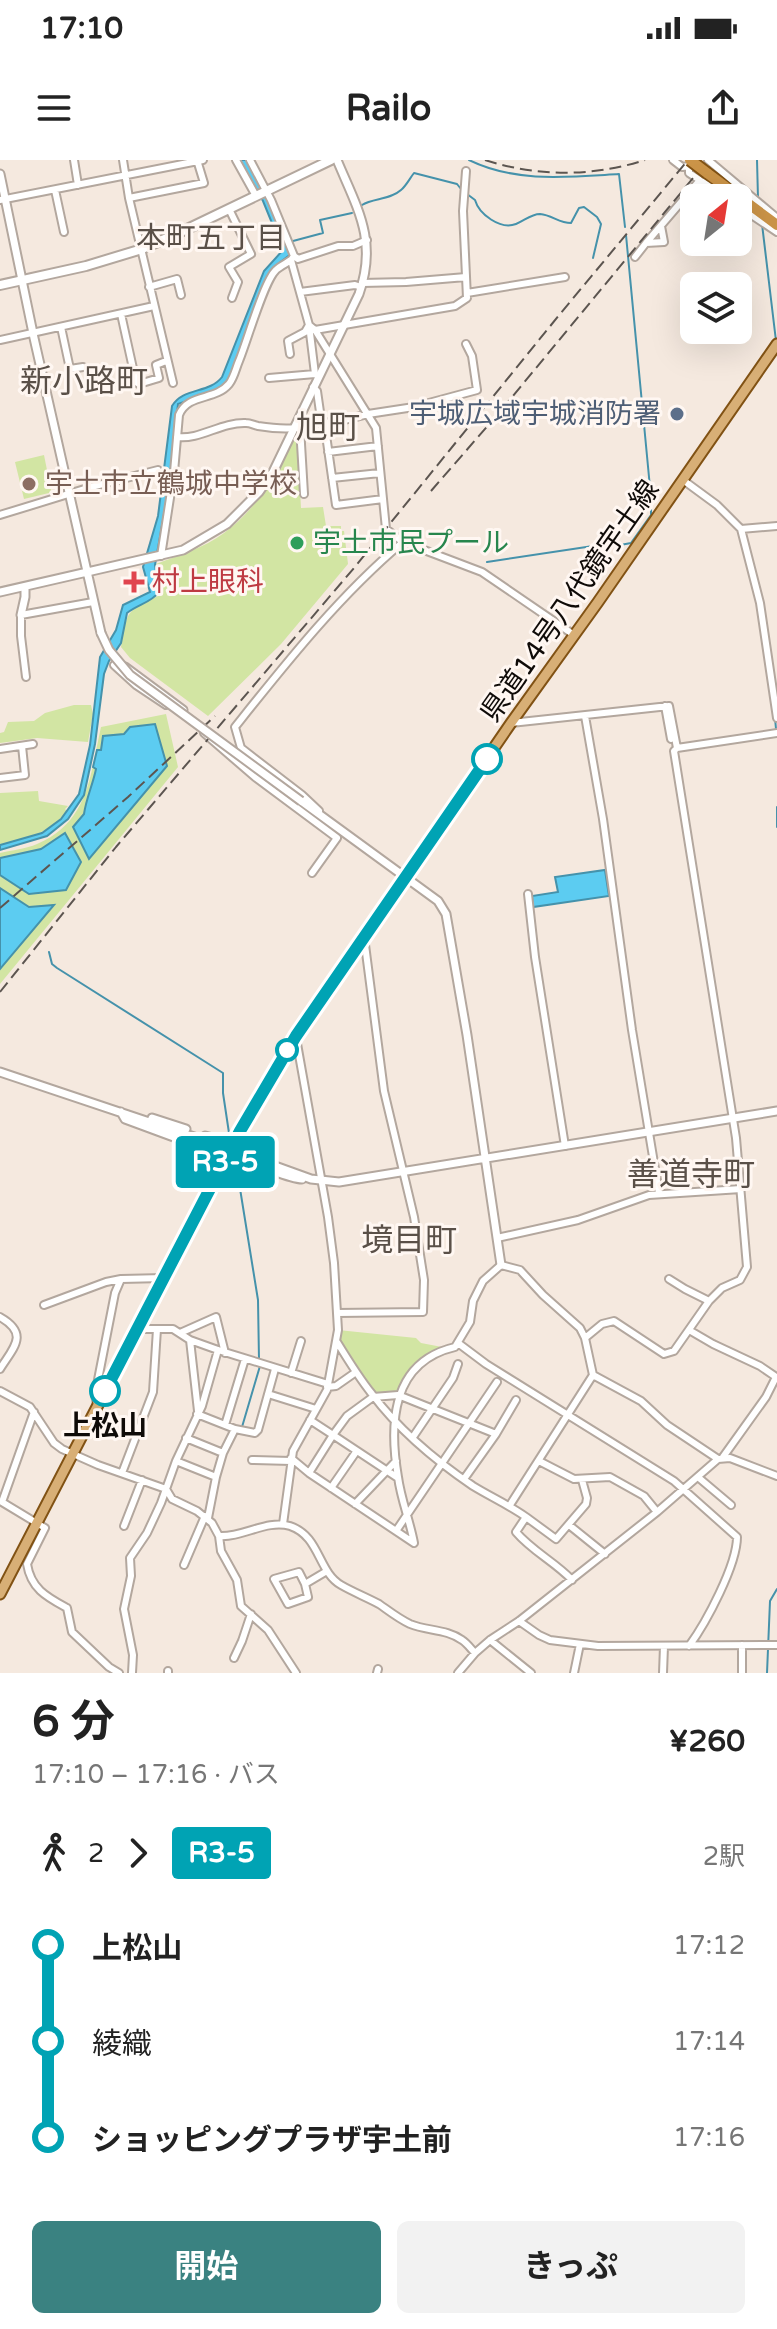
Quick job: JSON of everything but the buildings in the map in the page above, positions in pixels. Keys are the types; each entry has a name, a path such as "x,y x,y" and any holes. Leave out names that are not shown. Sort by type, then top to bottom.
{"highway":[{"path":"691,163 703,176 777,225"}],"main road":[{"path":"0,285 86,266 142,249 334,160"},
{"name":"県道14号八代鏡宇土線","path":"0,1594 240,1131 296,1036 777,344"}],"street":[{"path":"74,160 78,185"},
{"path":"123,160 129,198 173,383"},
{"path":"2,200 199,160 204,183 129,198"},
{"path":"236,160 283,228 312,328 317,375"},
{"path":"250,160 261,193"},
{"path":"0,592 183,550 227,524 259,492 297,428 317,375 362,285 367,240 361,216 334,160"},
{"path":"673,160 682,167 691,163"},
{"path":"708,160 777,218"},
{"path":"290,354 288,341 312,328 455,306 467,298 463,211 466,171"},
{"path":"0,174 2,200 101,633 117,665 136,685 196,726 255,777 337,838 312,873"},
{"path":"635,257 703,176 712,184"},
{"path":"55,190 64,232"},
{"path":"229,209 251,254 229,267 238,282 232,298"},
{"path":"752,216 777,232"},
{"path":"646,243 664,242 661,226"},
{"path":"274,232 283,228"},
{"path":"158,556 182,407 219,392 230,384 266,283 275,270 293,258 338,246 353,246 367,240"},
{"path":"300,292 466,277"},
{"path":"467,293 565,277"},
{"path":"149,287 177,279 181,295"},
{"path":"0,340 154,306"},
{"path":"121,314 136,382 139,384 159,378 156,365 166,361"},
{"path":"61,327 70,369 83,367"},
{"path":"312,328 376,428 386,529 403,542 482,572 574,635"},
{"path":"466,344 472,356 480,400"},
{"path":"269,378 317,375"},
{"path":"313,387 317,391 336,505 383,499"},
{"path":"322,420 329,424 414,407 477,390"},
{"path":"177,437 188,438 223,425 247,423 297,428 322,420"},
{"path":"297,428 304,494"},
{"path":"328,452 378,446"},
{"path":"0,515 158,470"},
{"path":"332,478 380,473"},
{"path":"683,480 717,505 741,529 760,603 777,718"},
{"path":"741,529 777,526"},
{"path":"336,827 302,795 241,748 235,727 314,630 367,573 403,542"},
{"path":"25,587 21,615 26,677"},
{"path":"21,615 93,602"},
{"path":"117,665 438,901 446,914 467,1035 501,1265"},
{"path":"117,665 197,721"},
{"path":"511,723 669,706 736,1138 747,1267 740,1280 722,1288 709,1301 674,1351 668,1354 614,1321 602,1324 585,1338"},
{"path":"585,716 659,1193"},
{"path":"675,749 777,733"},
{"path":"0,749 33,744"},
{"path":"0,778 25,775 22,746"},
{"path":"528,894 565,1146"},
{"path":"337,1313 423,1312 424,1280 414,1217 384,1091 364,937"},
{"path":"283,1524 293,1451 328,1385 337,1342 334,1263 296,1036"},
{"path":"2,1072 209,1142 241,1157 311,1179 339,1182 777,1111"},
{"path":"120,1111 125,1119 217,1153 220,1172"},
{"path":"134,1116 162,1120 223,1140 240,1131"},
{"path":"220,1172 228,1163 241,1157"},
{"path":"497,1238 578,1220 659,1193 741,1189"},
{"path":"501,1265 520,1270 580,1328 593,1375 641,1401 667,1425 720,1458 730,1458 777,1476"},
{"path":"252,1460 291,1460 414,1543 396,1461 398,1395 408,1376 428,1357 455,1347 470,1322 473,1301 483,1281 501,1265"},
{"path":"44,1305 106,1282 164,1278"},
{"path":"97,1406 95,1395 115,1293 121,1279"},
{"path":"669,1279 709,1301"},
{"path":"0,1317 14,1327 17,1340 0,1369"},
{"path":"132,1673 133,1655 124,1609 131,1576 130,1558 147,1533 221,1352 216,1317 180,1333"},
{"path":"137,1329 173,1329 190,1340 221,1352 328,1385 336,1386 356,1372"},
{"path":"122,1473 153,1392 157,1329"},
{"path":"458,1673 490,1640 572,1580 699,1478 720,1458 766,1397 776,1377 689,1330"},
{"path":"190,1340 198,1412"},
{"path":"291,1373 301,1341"},
{"path":"337,1342 373,1397 442,1464 503,1504 510,1505 556,1539 586,1504 582,1480"},
{"path":"458,1343 486,1364 674,1481 737,1537 727,1574 710,1614 689,1646"},
{"path":"225,1425 245,1359"},
{"path":"413,1437 453,1378 458,1364"},
{"path":"198,1412 235,1429 255,1433 275,1369"},
{"path":"510,1505 593,1375"},
{"path":"396,1531 497,1382"},
{"path":"0,1391 30,1407 54,1443 72,1454 166,1489 172,1499 207,1517 219,1536 221,1551 237,1580 241,1606 268,1630 296,1673"},
{"path":"268,1394 316,1409"},
{"path":"309,1473 347,1416 373,1397 398,1395 496,1434"},
{"path":"464,1479 516,1400"},
{"path":"34,1412 2,1502 45,1528 27,1564 35,1586 46,1597 67,1608 72,1632 119,1673"},
{"path":"310,1420 398,1478"},
{"path":"184,1565 207,1517 223,1453 235,1429"},
{"path":"186,1438 223,1453"},
{"path":"331,1488 356,1452"},
{"path":"176,1461 216,1477"},
{"path":"355,1504 396,1461"},
{"path":"539,1461 563,1475 582,1480 610,1477 644,1496 657,1512"},
{"path":"699,1478 731,1505"},
{"path":"124,1526 142,1480"},
{"path":"526,1517 516,1532 572,1580"},
{"path":"219,1536 235,1536 283,1524 300,1531 338,1584 414,1626 462,1639 475,1653"},
{"path":"569,1525 605,1554"},
{"path":"305,1584 327,1571"},
{"path":"299,1572 305,1584 308,1597 288,1604 274,1579 299,1572"},
{"path":"234,1658 251,1614"},
{"path":"519,1621 550,1640 598,1646 777,1645"},
{"path":"490,1640 531,1673"},
{"path":"574,1673 580,1644"},
{"path":"742,1645 742,1673"},
{"path":"663,1673 664,1646"}],"green space":[{"path":"297,433 301,508 323,507 326,526 341,526 348,564 281,644 208,716 130,658 121,647 127,619 139,605 158,596 156,564 208,543 247,512 274,475"},
{"path":"44,455 51,490 24,499 15,462"},
{"path":"74,705 91,705 93,714 88,742 37,738 0,743 0,733 4,732 8,722 34,721 45,713"},
{"path":"166,714 178,767 0,984 0,853 37,844 67,823 77,810 90,779 101,727"},
{"path":"38,791 39,801 68,806 65,809 68,812 37,834 0,845 0,793"},
{"path":"338,1330 416,1338 421,1343 442,1347 443,1350 428,1357 398,1395 373,1397 337,1342"}],"water":[{"path":"239,160 248,160 290,245 291,254 271,272 230,378 219,390 178,404 170,480 155,565 159,592 127,613 121,643 104,674 95,744 84,795 68,819 47,836 0,850 0,845 42,833 61,819 79,794 90,745 100,657 116,630 123,605 150,592 143,567 158,516 172,406 183,396 210,386 222,377 264,271 283,250 263,201"},
{"path":"155,724 167,766 89,859 73,827 84,814 96,769 93,767 97,750 101,750 103,736 124,734 130,727"},
{"path":"65,833 81,862 66,890 29,894 0,875 0,858 41,849"},
{"path":"605,870 609,896 533,907 532,896 558,892 555,877"},
{"path":"0,888 29,907 54,905 0,969"}],"waterway":[{"path":"469,160 505,172 542,177 619,174 625,227"},
{"path":"757,160 758,198"},
{"path":"362,205 397,193 414,173 457,184 461,189"},
{"path":"467,194 486,215 503,225 516,224 540,214 571,223 579,208 584,207 601,224 593,258"},
{"path":"293,241 323,233 320,220 352,213"},
{"path":"762,224 776,341"},
{"path":"487,562 631,543 651,515 626,235"},
{"path":"775,718 776,729"},
{"path":"777,807 777,827"},
{"path":"49,952 52,964 57,968 223,1073 229,1133"},
{"path":"237,1170 258,1300 259,1360"},
{"path":"242,1427 260,1366"},
{"path":"767,1673 770,1601 777,1589"}],"railway":[{"path":"485,160 525,170 565,173 605,170 645,160"},
{"path":"0,992 116,847 354,568 688,160"},
{"path":"431,491 708,160"},
{"path":"0,908 128,797 215,716"}],"bus line":[{"name":"R3-5","path":"105,1391 240,1131 296,1036 487,759"}],"place":[{"name":"宇城広域宇城消防署","path":"677,414"},
{"name":"宇土市立鶴城中学校","path":"29,484"},
{"name":"宇土市民プール","path":"297,543"},
{"name":"村上眼科","path":"134,582"},
{"name":"上松山","path":"105,1391"}],"district":[{"name":"本町五丁目","path":"211,238"},
{"name":"新小路町","path":"84,382"},
{"name":"旭町","path":"328,428"},
{"name":"善道寺町","path":"691,1175"},
{"name":"境目町","path":"409,1241"}]}
